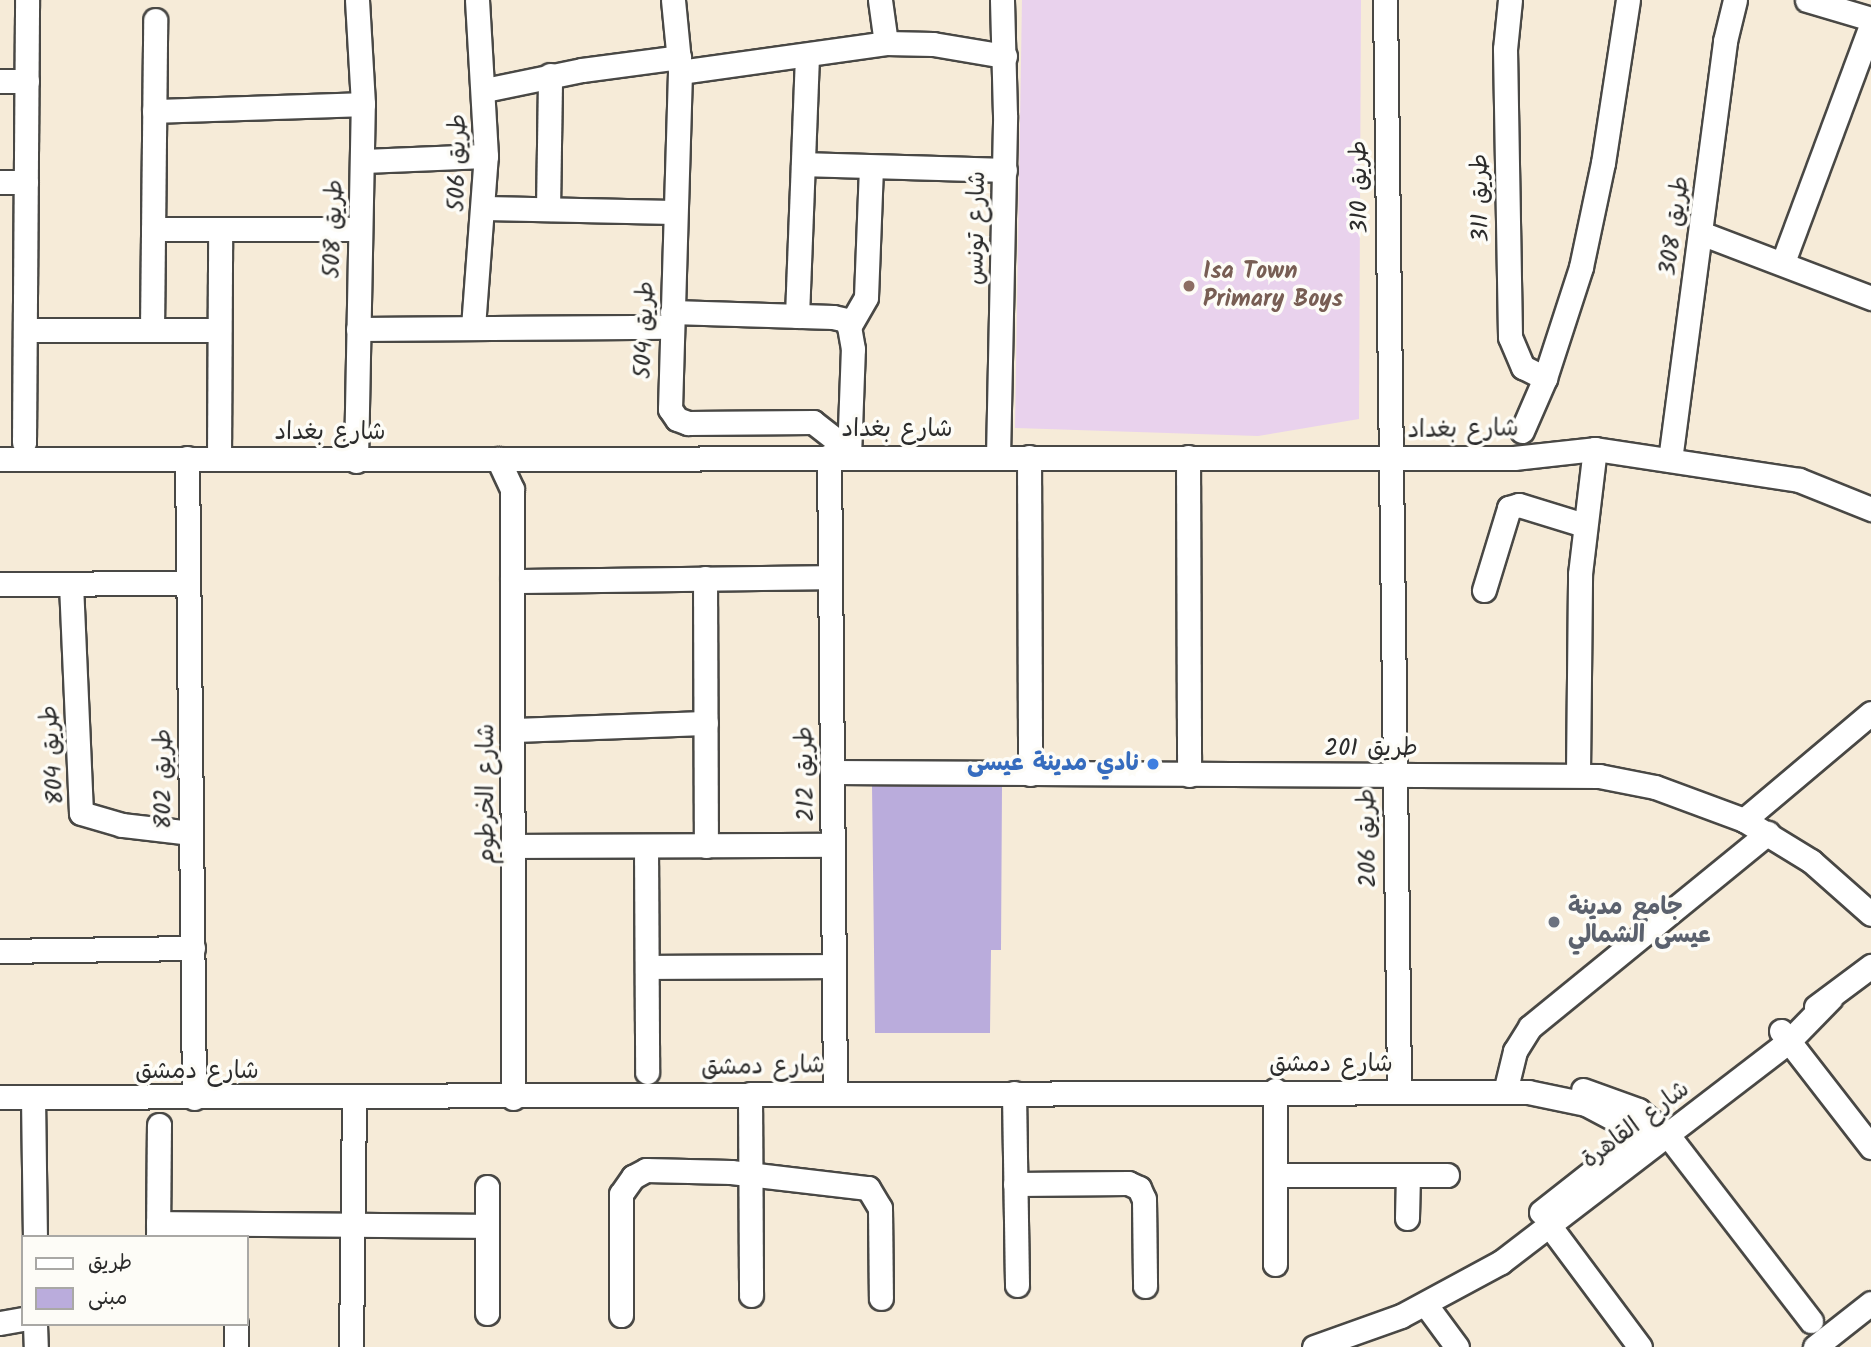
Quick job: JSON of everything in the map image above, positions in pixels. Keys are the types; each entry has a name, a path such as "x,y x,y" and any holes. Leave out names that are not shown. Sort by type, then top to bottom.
{"street":[{"path":"24,442 27,0"},
{"name":"طريق 508","path":"356,461 363,161 363,104 357,0"},
{"name":"طريق 506","path":"473,327 485,208 486,156 485,90 477,0"},
{"path":"673,0 680,65"},
{"path":"880,0 886,43"},
{"name":"شارع تونس","path":"998,457 1005,56 1002,0"},
{"name":"طريق 310","path":"1385,0 1391,457"},
{"name":"طريق 311","path":"1510,0 1505,49 1510,337 1517,361 1545,378"},
{"path":"1522,431 1545,378 1590,229 1628,0"},
{"name":"طريق 308","path":"1670,460 1725,41 1735,0"},
{"path":"1807,0 1871,19"},
{"path":"152,330 155,20"},
{"path":"1783,262 1871,25"},
{"path":"485,90 550,75 807,55 886,43 933,44 1005,56"},
{"path":"797,316 807,55"},
{"name":"طريق 504","path":"680,65 669,403 677,419 813,422 843,454"},
{"path":"548,209 550,75"},
{"path":"0,81 27,81"},
{"path":"154,111 363,104"},
{"path":"363,161 486,156"},
{"path":"803,164 1004,170"},
{"path":"358,329 797,316 850,321 866,297 872,167"},
{"path":"0,182 26,182"},
{"path":"485,208 674,212"},
{"path":"153,229 360,229"},
{"path":"219,458 220,229"},
{"path":"1701,233 1783,262 1871,298"},
{"name":"طريق 212","path":"835,1092 830,576 843,454 850,321"},
{"path":"25,330 219,330"},
{"path":"1578,774 1578,623 1584,525 1595,449"},
{"name":"شارع بغداد","path":"0,459 219,458 356,461 843,454 1514,458 1595,449 1791,480 1871,509"},
{"path":"1029,457 1030,774"},
{"path":"1188,457 1189,775"},
{"name":"طريق 206","path":"1391,457 1398,1091"},
{"name":"طريق 802","path":"187,458 194,1098"},
{"path":"512,489 530,458"},
{"name":"شارع الخرطوم","path":"498,459 512,489 513,1098"},
{"name":"شارع بغداد","path":"1791,480 1812,496 1871,523"},
{"path":"1484,590 1509,508 1519,505 1584,525"},
{"path":"512,581 830,576"},
{"path":"705,578 706,846"},
{"path":"0,584 188,583"},
{"name":"طريق 804","path":"71,584 81,813 122,825 191,833"},
{"path":"1744,820 1871,713"},
{"path":"513,730 706,723"},
{"name":"طريق 201","path":"832,772 1578,774 1655,787 1744,820 1811,861 1871,914"},
{"path":"1516,1092 1515,1051 1530,1027 1768,833"},
{"path":"514,846 833,845"},
{"path":"646,846 647,1072"},
{"path":"0,951 193,948"},
{"path":"647,967 834,966"},
{"name":"شارع القاهرة","path":"1327,1345 1426,1305 1492,1268 1549,1225 1652,1135 1785,1036 1871,967"},
{"path":"1785,1036 1871,1147"},
{"name":"شارع دمشق","path":"0,1097 354,1099 835,1092 1516,1092 1563,1088 1601,1094 1652,1135"},
{"path":"1275,1090 1275,1264"},
{"name":"شارع دمشق","path":"1516,1092 1586,1104 1652,1135"},
{"path":"1014,1093 1017,1285"},
{"path":"750,1094 751,1294"},
{"path":"33,1097 35,1235"},
{"path":"351,1347 354,1099"},
{"path":"1586,1104 1601,1123 1607,1158"},
{"path":"159,1125 158,1230 352,1225 487,1226"},
{"path":"1652,1135 1811,1321"},
{"name":"شارع القاهرة","path":"1464,1282 1607,1158 1652,1135"},
{"path":"621,1315 621,1194 628,1182 646,1170 856,1183 873,1193 880,1208 881,1298"},
{"path":"1276,1175 1447,1175"},
{"path":"1407,1218 1408,1175"},
{"path":"1015,1184 1128,1183 1139,1188 1144,1199 1145,1286"},
{"path":"486,1313 487,1187"},
{"path":"1549,1225 1640,1347"},
{"path":"1815,1347 1871,1303"},
{"path":"1426,1305 1457,1347"},
{"path":"0,1323 21,1319"},
{"path":"36,1326 37,1347"},
{"path":"236,1326 236,1347"}],"shaded area":[{"name":"Isa Town Primary Boys","path":"1022,0 1361,0 1359,419 1258,436 1015,428"}],"building":[{"path":"872,786 1002,787 1001,950 991,950 990,1033 875,1033"}],"place":[{"name":"Isa Town Primary Boys","path":"1189,286"},
{"name":"نادي مدينة عيسى","path":"1153,764"},
{"name":"جامع مدينة عيسى الشمالي","path":"1554,922"}]}
